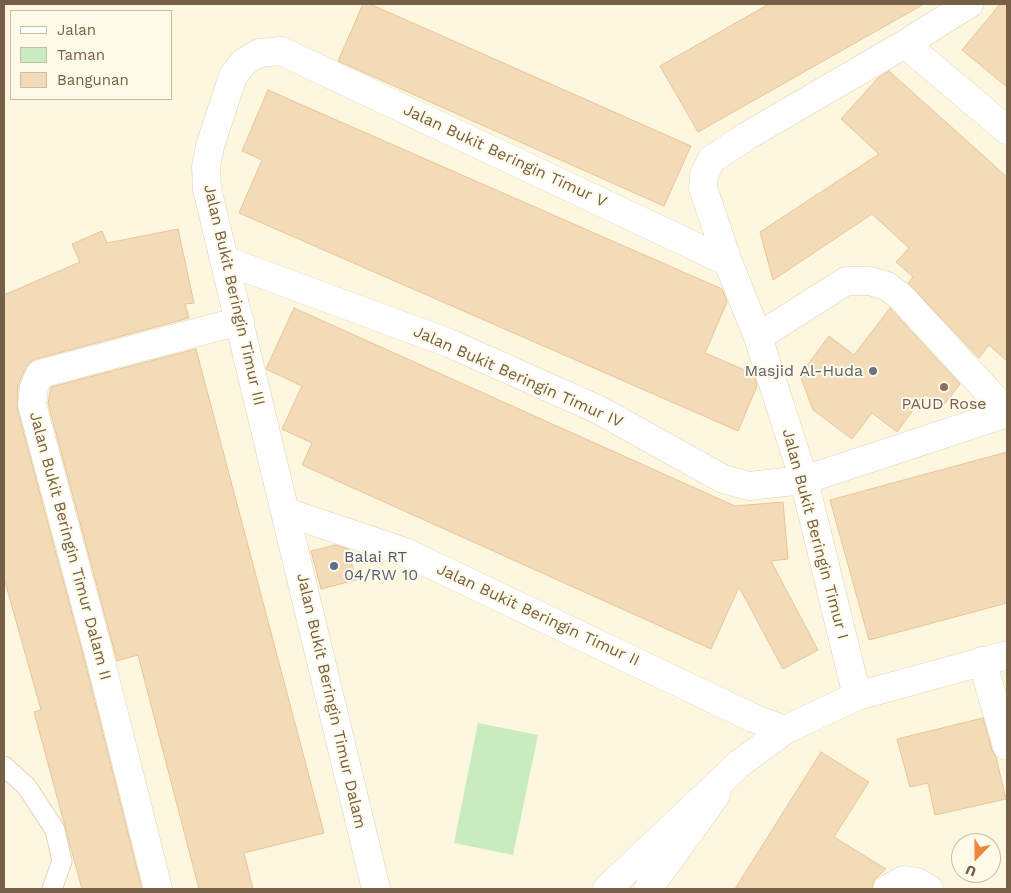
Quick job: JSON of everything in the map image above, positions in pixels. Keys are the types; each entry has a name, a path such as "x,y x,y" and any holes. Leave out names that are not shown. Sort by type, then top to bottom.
{"street":[{"name":"Jalan Bukit Beringin Timur I","path":"857,696 804,480 758,337 728,262 703,188 704,175 712,159 747,136 905,44 969,4"},
{"path":"905,44 1007,130"},
{"name":"Jalan Bukit Beringin Timur III","path":"281,51 259,53 244,62 234,76 210,146 206,167 207,189 286,512"},
{"name":"Jalan Bukit Beringin Timur V","path":"281,51 728,262"},
{"name":"Jalan Bukit Beringin Timur IV","path":"224,260 449,342 600,410 723,479 748,486 804,480 1007,412"},
{"path":"758,337 846,281 870,281 887,286 903,299 1007,412"},
{"name":"Jalan Bukit Beringin Timur Dalam II","path":"158,889 99,654 32,404 34,387 40,374 240,321"},
{"name":"Jalan Bukit Beringin Timur II","path":"286,512 405,552 752,718 785,730"},
{"name":"Jalan Bukit Beringin Timur Dalam","path":"286,512 376,889"},
{"path":"607,889 739,764 785,730 857,696 994,658 1007,746"},
{"path":"648,889 739,764"},
{"path":"887,889 904,880 918,882 929,889"}],"lane":[{"path":"4,766 27,787 55,830 62,861 52,889"}],"green space":[{"path":"478,723 538,735 513,855 454,843"}],"building":[{"path":"363,4 370,4 691,146 664,206 338,61"},
{"path":"769,4 924,4 698,132 660,66"},
{"path":"1000,4 1007,4 1007,87 962,50"},
{"path":"889,71 1007,177 1007,361 989,345 979,358 908,283 913,277 896,262 909,248 872,214 773,280 760,232 879,154 841,119 878,78"},
{"path":"268,90 722,289 727,302 705,353 754,374 757,386 738,431 239,213 262,160 242,151"},
{"path":"178,229 194,303 185,304 189,318 36,359 26,367 18,385 17,408 84,658 142,889 82,889 34,712 41,710 4,578 4,295 80,262 72,244 102,231 107,243"},
{"path":"294,308 735,506 783,502 788,559 771,561 818,650 783,669 739,587 711,649 302,465 312,443 282,429 302,386 266,369"},
{"name":"Masjid Al-Huda","path":"890,308 960,384 942,407 925,394 897,432 872,413 852,439 813,410 800,375 829,336 854,355"},
{"path":"196,349 324,833 244,853 253,889 199,889 138,655 117,661 48,403 51,387"},
{"path":"1007,452 1007,603 869,640 830,500"},
{"name":"Balai RT 04/RW 10","path":"335,545 348,549 356,580 321,589 311,551"},
{"path":"983,718 992,750 996,757 1006,799 935,815 928,783 910,787 897,739"},
{"path":"821,752 869,782 834,837 886,869 874,880 872,889 735,889"}],"place":[{"name":"Masjid Al-Huda","path":"873,371"},
{"name":"PAUD Rose","path":"944,387"},
{"name":"Balai RT 04/RW 10","path":"334,566"}]}
